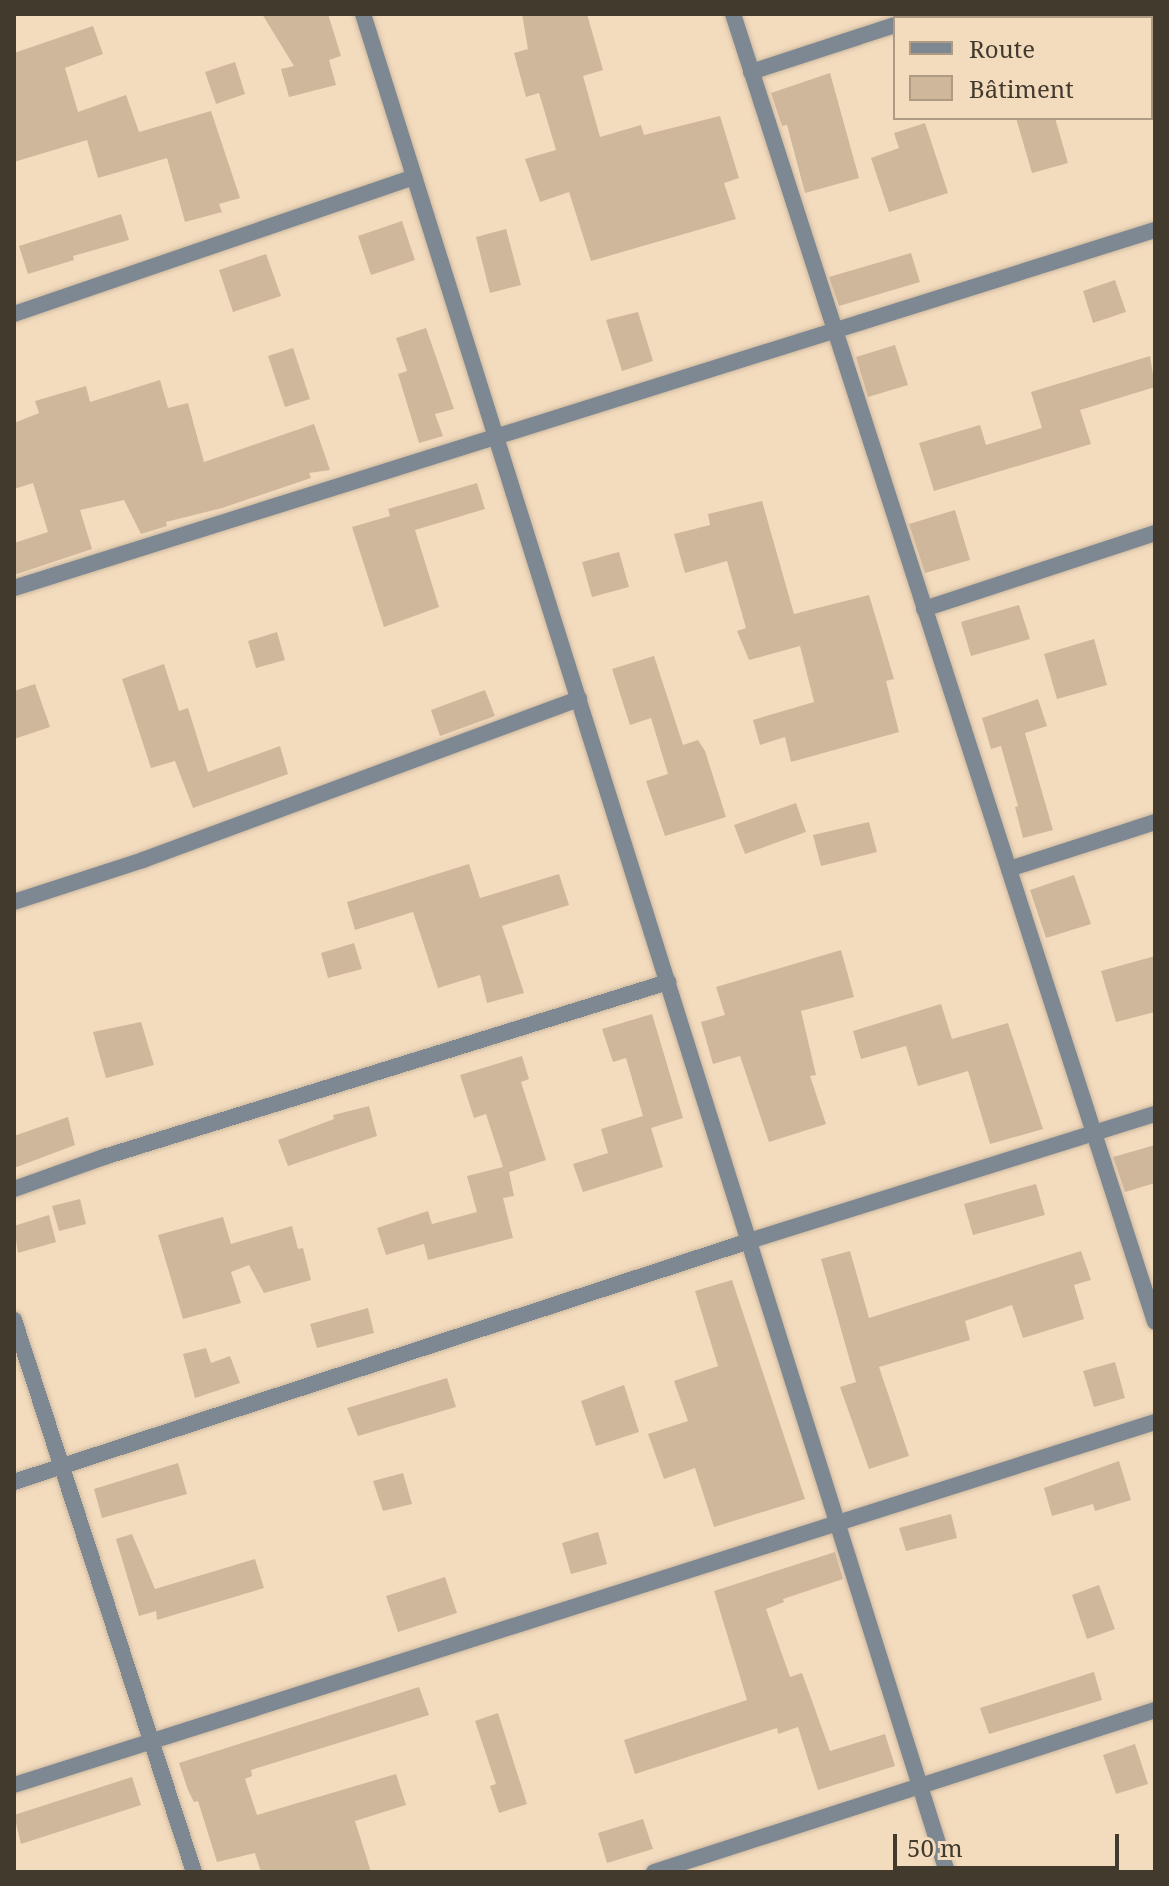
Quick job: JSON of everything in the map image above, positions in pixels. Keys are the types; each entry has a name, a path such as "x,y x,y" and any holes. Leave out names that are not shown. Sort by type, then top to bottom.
{"street":[{"path":"363,14 947,1872"},
{"path":"733,14 1155,1322"},
{"path":"751,72 893,26"},
{"path":"14,314 414,177"},
{"path":"14,588 1155,230"},
{"path":"924,609 1155,533"},
{"path":"14,902 143,860 579,699"},
{"path":"1009,869 1155,822"},
{"path":"14,1189 104,1157 668,982"},
{"path":"14,1482 749,1241 1155,1114"},
{"path":"14,1320 194,1872"},
{"path":"14,1785 1155,1422"},
{"path":"654,1872 1155,1710"}],"building":[{"path":"262,14 328,14 341,56 329,60 336,85 289,97 281,69 294,66"},
{"path":"522,14 587,14 603,70 583,76 600,137 641,125 644,135 720,116 739,178 724,183 736,219 591,261 569,192 540,202 525,159 556,150 539,93 526,97 514,53 528,49"},
{"path":"93,26 103,54 65,68 78,112 126,95 139,132 211,111 240,198 219,204 222,212 185,222 167,158 98,178 87,140 14,162 14,53"},
{"path":"235,62 245,94 216,104 205,72"},
{"path":"830,73 859,178 805,193 787,125 782,126 771,93"},
{"path":"1017,120 1056,120 1068,163 1032,173"},
{"path":"925,123 948,193 889,212 871,158 899,148 894,133"},
{"path":"121,214 129,240 73,256 74,260 28,274 19,246"},
{"path":"402,221 415,260 371,275 358,236"},
{"path":"506,229 521,285 490,293 476,237"},
{"path":"911,253 920,282 839,306 829,277"},
{"path":"266,254 281,296 233,312 219,270"},
{"path":"1115,280 1126,312 1093,323 1083,291"},
{"path":"638,312 653,361 622,371 606,320"},
{"path":"426,328 454,409 435,414 443,436 419,443 398,374 407,371 396,338"},
{"path":"895,345 908,385 868,397 856,357"},
{"path":"293,348 310,399 285,407 268,356"},
{"path":"1150,356 1155,387 1080,410 1091,444 934,491 919,443 980,425 986,445 1042,428 1031,392"},
{"path":"160,380 168,408 188,403 204,462 314,424 330,470 309,473 311,478 222,508 166,522 167,526 141,534 124,500 80,510 92,549 14,575 14,543 48,532 33,483 14,489 14,423 39,413 35,401 86,386 90,402"},
{"path":"477,483 485,509 415,530 439,607 384,627 352,527 390,516 388,509"},
{"path":"762,501 794,614 869,595 894,679 886,681 899,732 791,762 785,737 760,745 753,720 814,702 800,646 749,660 737,631 746,628 727,561 685,573 674,534 710,525 708,514"},
{"path":"955,510 970,560 925,573 909,524"},
{"path":"619,552 629,587 592,597 582,562"},
{"path":"1019,605 1030,639 971,656 961,622"},
{"path":"277,632 285,660 256,668 248,641"},
{"path":"1094,639 1107,685 1057,699 1044,654"},
{"path":"654,656 683,745 698,740 705,751 726,817 665,836 646,781 668,774 651,718 630,725 612,669"},
{"path":"164,664 179,711 188,708 208,772 280,746 288,774 193,808 175,761 151,768 122,679"},
{"path":"35,684 50,727 14,739 14,691"},
{"path":"485,690 495,716 440,736 431,710"},
{"path":"1038,699 1047,726 1025,733 1053,830 1023,838 1015,807 1018,806 1001,746 991,749 982,718"},
{"path":"796,803 806,832 745,854 734,825"},
{"path":"869,822 877,852 821,866 813,835"},
{"path":"469,864 480,898 559,874 569,905 502,926 524,993 487,1003 480,975 438,988 413,912 355,930 347,902"},
{"path":"1074,875 1091,924 1046,938 1030,890"},
{"path":"354,943 362,969 328,978 321,953"},
{"path":"841,950 854,997 801,1011 816,1075 810,1076 826,1124 769,1142 740,1056 713,1064 701,1022 725,1015 716,987"},
{"path":"1155,956 1155,1012 1116,1022 1101,971"},
{"path":"941,1004 952,1039 1008,1023 1043,1129 990,1144 968,1071 918,1086 906,1046 861,1059 853,1031"},
{"path":"652,1014 683,1118 651,1128 663,1167 583,1192 573,1164 608,1153 601,1129 643,1116 626,1058 613,1062 602,1029"},
{"path":"141,1022 154,1065 106,1078 93,1032"},
{"path":"522,1056 529,1079 521,1082 546,1160 509,1172 514,1196 503,1198 513,1238 428,1260 424,1244 386,1255 377,1228 428,1211 432,1224 477,1212 467,1176 503,1167 486,1114 474,1118 460,1075"},
{"path":"369,1106 377,1136 288,1166 278,1140 334,1119 333,1115"},
{"path":"68,1117 75,1145 14,1168 14,1136"},
{"path":"1155,1145 1155,1183 1125,1192 1113,1157"},
{"path":"1036,1184 1045,1215 973,1235 964,1204"},
{"path":"80,1199 86,1224 59,1231 52,1206"},
{"path":"49,1215 56,1242 18,1253 14,1226"},
{"path":"223,1217 231,1244 292,1226 298,1249 303,1248 311,1280 264,1293 249,1265 231,1272 241,1303 183,1319 158,1235"},
{"path":"850,1251 869,1318 1081,1251 1091,1280 1074,1285 1084,1319 1023,1338 1012,1305 965,1321 970,1340 879,1367 909,1456 869,1469 840,1387 856,1382 821,1259"},
{"path":"732,1280 805,1499 714,1527 695,1468 664,1479 648,1434 688,1421 674,1381 718,1366 695,1291"},
{"path":"368,1308 374,1333 317,1348 310,1324"},
{"path":"206,1348 211,1363 230,1356 240,1383 195,1398 183,1354"},
{"path":"1115,1362 1125,1398 1094,1407 1083,1371"},
{"path":"447,1378 456,1407 358,1436 347,1408"},
{"path":"624,1385 639,1432 596,1446 581,1401"},
{"path":"1119,1461 1131,1500 1095,1511 1093,1504 1052,1516 1044,1488"},
{"path":"178,1463 187,1494 102,1518 94,1489"},
{"path":"403,1473 412,1504 383,1511 373,1481"},
{"path":"951,1514 957,1538 906,1551 899,1528"},
{"path":"598,1532 607,1564 571,1574 562,1543"},
{"path":"132,1534 155,1589 255,1559 264,1588 157,1620 156,1611 139,1616 116,1539"},
{"path":"835,1552 843,1579 783,1599 784,1602 766,1609 790,1677 802,1673 830,1751 885,1734 895,1766 818,1790 798,1727 778,1734 777,1728 635,1774 624,1740 747,1700 714,1591"},
{"path":"445,1577 457,1613 398,1632 386,1596"},
{"path":"1099,1585 1115,1629 1087,1639 1072,1595"},
{"path":"1094,1672 1102,1700 989,1734 980,1708"},
{"path":"419,1687 429,1715 251,1770 252,1776 245,1779 257,1815 396,1774 406,1805 355,1821 371,1872 261,1872 255,1853 217,1862 198,1801 194,1802 188,1790 179,1763"},
{"path":"498,1713 527,1804 499,1813 490,1786 496,1784 475,1721"},
{"path":"1135,1744 1148,1784 1116,1794 1103,1755"},
{"path":"132,1777 141,1805 21,1844 14,1815"},
{"path":"643,1819 653,1849 607,1863 598,1833"}]}
